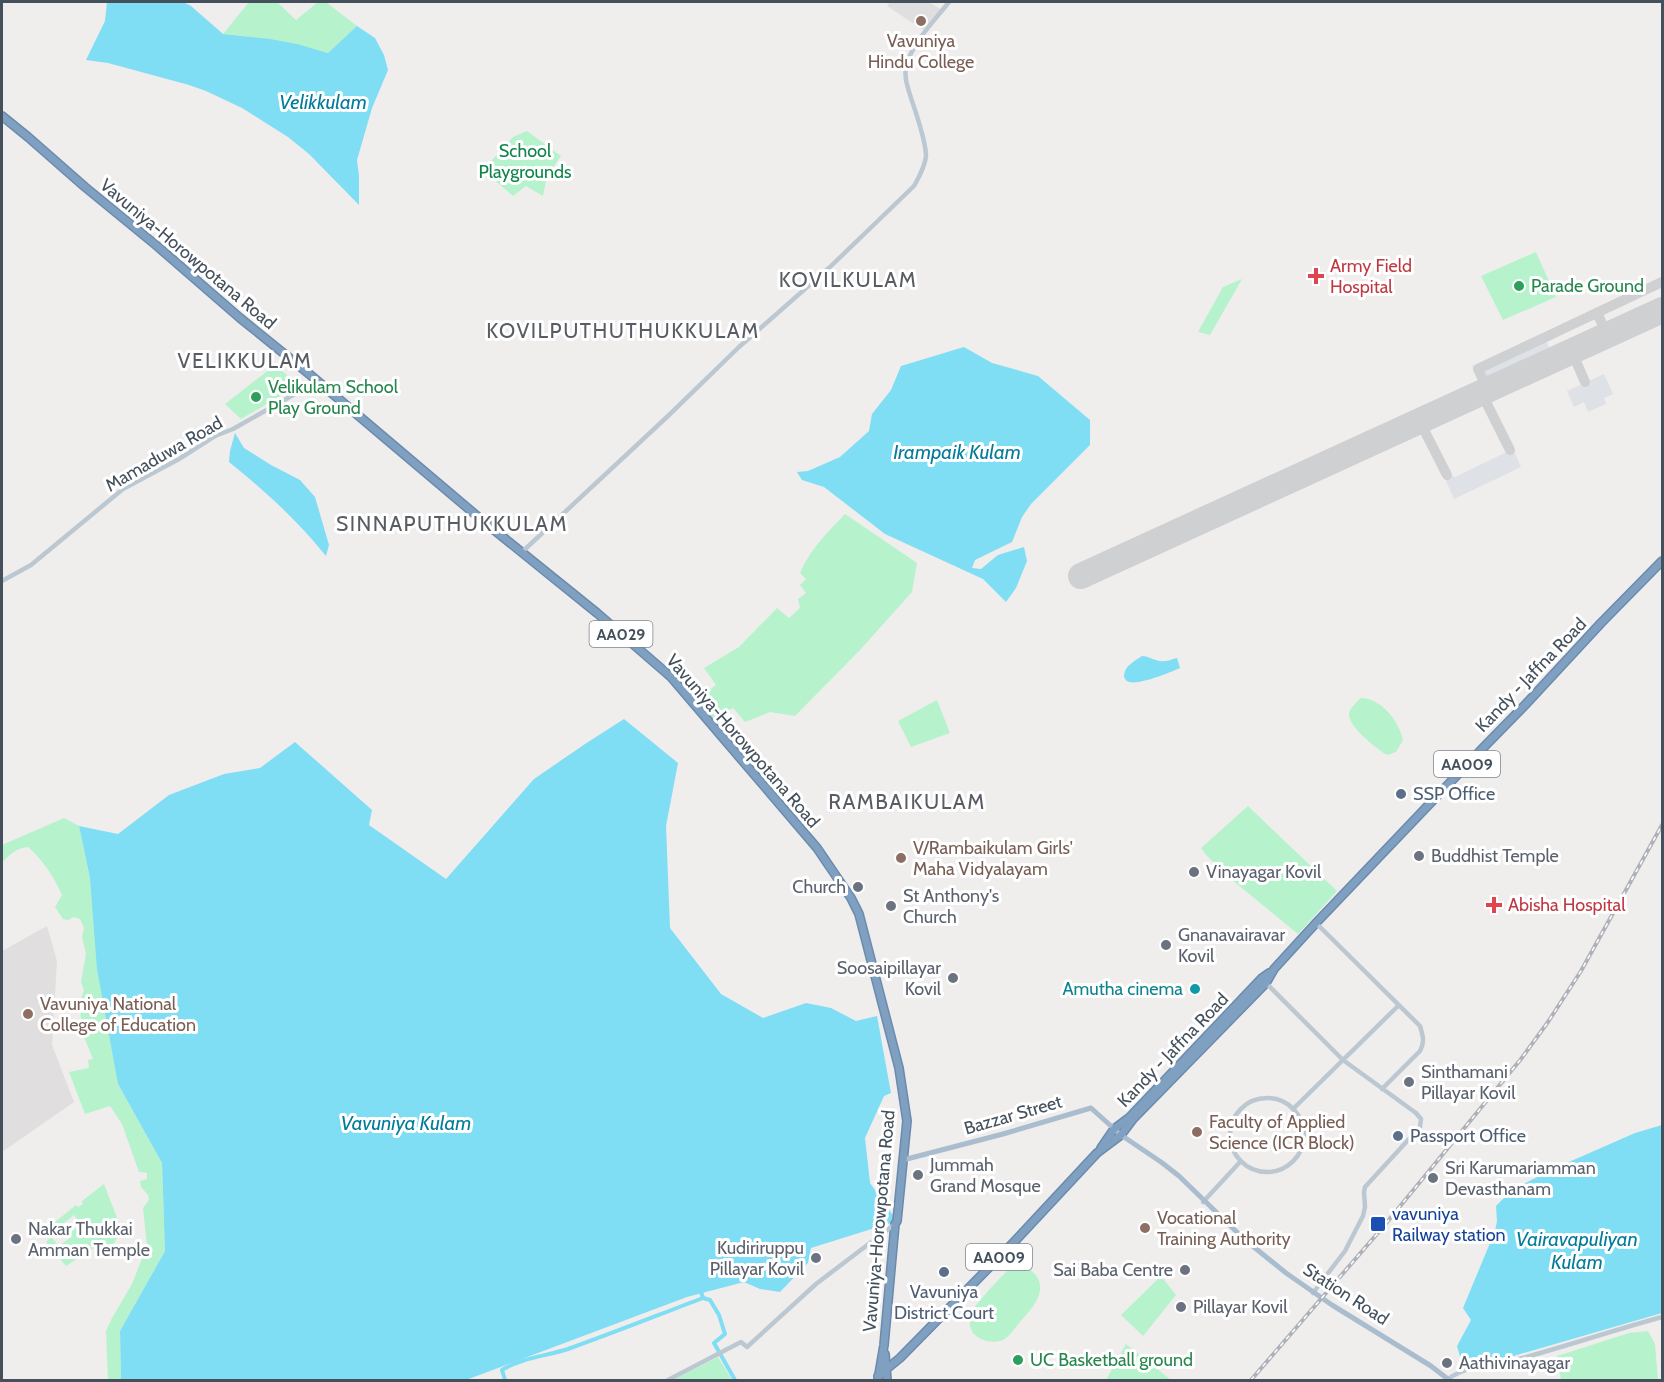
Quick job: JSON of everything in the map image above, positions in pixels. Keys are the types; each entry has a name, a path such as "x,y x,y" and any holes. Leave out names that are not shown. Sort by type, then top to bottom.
{"highway":[{"name":"Vavuniya-Horowpotana Road","path":"2,116 240,318 663,670 683,690 817,848 852,898 863,928 898,1068 906,1120 884,1345 878,1378"},
{"name":"Kandy - Jaffna Road","path":"878,1378 1014,1242 1097,1153 1114,1129 1130,1117 1165,1083 1662,561"},
{"name":"Kandy - Jaffna Road","path":"1097,1153 1121,1135 1165,1083"},
{"name":"Vavuniya-Horowpotana Road","path":"884,1345 887,1380"},
{"path":"885,1359 892,1362 898,1360"},
{"name":"Kandy - Jaffna Road","path":"887,1380 898,1360"}],"main road":[{"name":"Bazzar Street","path":"903,1160 1091,1107 1121,1135"},
{"name":"Station Road","path":"1121,1135 1179,1176 1203,1202 1244,1239 1313,1293 1431,1366 1449,1380"}],"street":[{"path":"522,552 739,347 856,243 914,186 926,153 907,84 906,66 915,46 949,2"},
{"name":"Mamaduwa Road","path":"2,581 31,565 123,489 318,381"},
{"path":"1316,923 1420,1026 1424,1037 1420,1051 1382,1089"},
{"path":"1264,980 1343,1060 1419,1116 1421,1123 1365,1186 1363,1216 1345,1251 1313,1293"},
{"path":"1293,1109 1398,1006"},
{"path":"1260,1098 1272,1098 1284,1102 1293,1109 1301,1119 1304,1132 1303,1145 1298,1157 1289,1166 1277,1172 1264,1173 1251,1170 1240,1162 1229,1142 1229,1130 1233,1118 1240,1109 1260,1098"},
{"path":"1203,1202 1240,1162"},
{"path":"668,1380 741,1342 747,1347 816,1284 895,1224"},
{"path":"1449,1380 1461,1371 1522,1358 1662,1317"}],"shaded area":[{"name":"Vavuniya Hindu College","path":"890,2 929,2 942,10 925,31 887,6"},
{"path":"1543,333 1552,354 1482,387 1472,366"},
{"path":"1604,374 1613,394 1604,398 1606,404 1588,412 1584,402 1574,407 1567,391"},
{"path":"1513,449 1521,467 1454,499 1444,476 1449,474 1455,477"},
{"name":"Vavuniya National College of Education","path":"47,926 57,961 52,1045 74,1102 2,1152 2,951"}],"green space":[{"path":"249,2 277,2 296,20 318,2 326,2 357,26 328,53 276,41 223,34"},
{"name":"School Playgrounds","path":"527,131 561,156 547,176 543,196 526,186 513,196 483,170 513,137"},
{"name":"Parade Ground","path":"1536,252 1556,297 1503,320 1481,276"},
{"path":"1242,279 1210,335 1198,332 1223,287"},
{"name":"Velikulam School Play Ground","path":"275,365 287,375 286,380 291,390 241,419 225,404"},
{"path":"845,514 917,563 912,592 860,650 795,716 770,712 745,722 733,708 711,719 695,701 716,685 704,668 739,647 777,608 789,618 800,608 798,599 806,593 800,585 806,579 800,573 804,564 820,541"},
{"path":"1361,698 1382,706 1398,725 1403,740 1396,752 1387,755 1363,737 1353,724 1349,713"},
{"path":"937,700 950,733 911,747 898,721"},
{"path":"1248,806 1337,891 1298,934 1231,879 1201,848"},
{"path":"64,818 79,826 90,878 118,1084 162,1163 165,1251 120,1331 121,1380 108,1380 106,1331 132,1284 147,1246 143,1208 149,1200 140,1181 147,1179 147,1173 139,1172 122,1124 110,1106 85,1114 69,1072 89,1068 88,1060 93,1059 84,1037 79,1005 84,990 81,982 86,954 82,937 84,928 80,919 74,917 68,920 63,919 55,907 62,895 59,888 43,863 28,847 16,850 2,863 2,845"},
{"path":"104,1184 121,1228 109,1255 98,1245 66,1266 46,1242 51,1237 59,1246 71,1237 69,1232 76,1228 80,1234 86,1230 74,1215 52,1232 49,1227 76,1205 78,1207 83,1204 82,1201"},
{"path":"1016,1264 1022,1264 1038,1278 1040,1293 1037,1300 1005,1339 991,1342 979,1338 971,1328 972,1311 1009,1269"},
{"path":"1161,1276 1176,1295 1143,1336 1121,1315"},
{"path":"1648,1331 1655,1344 1658,1380 1561,1380 1557,1356 1629,1333"},
{"path":"1126,1344 1171,1380 1106,1380"},
{"path":"718,1357 732,1380 673,1380"}],"water":[{"name":"Velikkulam","path":"107,2 183,2 191,6 223,34 270,39 328,53 357,26 375,38 384,55 388,70 372,108 357,160 359,205 309,154 288,137 242,108 189,85 108,63 86,60 105,21"},
{"name":"Irampaik Kulam","path":"964,347 992,363 1038,376 1090,420 1090,445 1031,504 1022,517 1012,542 975,560 972,568 981,569 998,555 1024,547 1027,561 1016,588 1006,602 983,579 885,534 824,487 802,480 797,472 808,471 840,457 869,431 872,414 891,390 901,366"},
{"name":"SINNAPUTHUKKULAM","path":"235,433 244,448 300,480 315,497 329,545 326,556 280,506 229,462"},
{"path":"1142,656 1161,661 1177,658 1180,668 1145,681 1127,681 1124,677 1126,670"},
{"name":"Vavuniya Kulam","path":"624,719 678,763 666,826 670,928 721,994 763,1018 806,1003 831,1008 856,1021 877,1016 891,1093 884,1096 865,1138 870,1183 897,1221 811,1248 808,1263 780,1292 760,1289 744,1282 687,1297 466,1380 121,1380 120,1331 165,1251 162,1163 118,1084 97,969 90,878 79,826 118,834 169,795 224,774 260,768 295,742 372,810 369,825 446,879 534,779"},
{"name":"Vairavapuliyan Kulam","path":"1662,1125 1662,1313 1510,1357 1467,1363 1461,1360 1457,1346 1471,1320 1463,1308 1495,1231 1496,1206 1512,1190 1553,1169 1635,1133"}],"waterway":[{"path":"505,1380 502,1370 509,1366 568,1349 703,1298 700,1289"},
{"path":"703,1298 710,1300 719,1315 725,1334 714,1343 735,1380"}],"taxiway":[{"path":"1488,391 1478,369 1662,282"},
{"path":"1597,313 1608,336"},
{"path":"1572,352 1585,382"},
{"path":"1482,394 1510,450"},
{"path":"1420,422 1447,475"}],"runway":[{"path":"1081,576 1662,310"}],"railway":[{"path":"1251,1380 1383,1227 1521,1059 1581,971 1662,825"}],"place":[{"name":"Vavuniya Hindu College","path":"921,21"},
{"name":"Army Field Hospital","path":"1316,276"},
{"name":"Parade Ground","path":"1519,286"},
{"name":"Velikulam School Play Ground","path":"256,397"},
{"name":"SSP Office","path":"1401,794"},
{"name":"Buddhist Temple","path":"1419,856"},
{"name":"V/Rambaikulam Girls' Maha Vidyalayam","path":"901,858"},
{"name":"Vinayagar Kovil","path":"1194,872"},
{"name":"Church","path":"858,887"},
{"name":"Abisha Hospital","path":"1494,905"},
{"name":"St Anthony's Church","path":"891,906"},
{"name":"Gnanavairavar Kovil","path":"1166,945"},
{"name":"Soosaipillayar Kovil","path":"953,978"},
{"name":"Amutha cinema","path":"1195,989"},
{"name":"Vavuniya National College of Education","path":"28,1014"},
{"name":"Sinthamani Pillayar Kovil","path":"1409,1082"},
{"name":"Faculty of Applied Science (ICR Block)","path":"1197,1132"},
{"name":"Passport Office","path":"1398,1136"},
{"name":"Jummah Grand Mosque","path":"918,1175"},
{"name":"Sri Karumariamman Devasthanam","path":"1433,1178"},
{"name":"vavuniya Railway station","path":"1378,1224"},
{"name":"Vocational Training Authority","path":"1145,1228"},
{"name":"Nakar Thukkai Amman Temple","path":"16,1239"},
{"name":"Kudiriruppu Pillayar Kovil","path":"816,1258"},
{"name":"Sai Baba Centre","path":"1185,1270"},
{"name":"Vavuniya District Court","path":"944,1272"},
{"name":"Pillayar Kovil","path":"1181,1307"},
{"name":"UC Basketball ground","path":"1018,1360"},
{"name":"Aathivinayagar","path":"1447,1363"}],"district":[{"name":"KOVILKULAM","path":"848,280"},
{"name":"KOVILPUTHUTHUKKULAM","path":"623,331"},
{"name":"VELIKKULAM","path":"245,361"},
{"name":"SINNAPUTHUKKULAM","path":"452,524"},
{"name":"RAMBAIKULAM","path":"907,802"}]}
